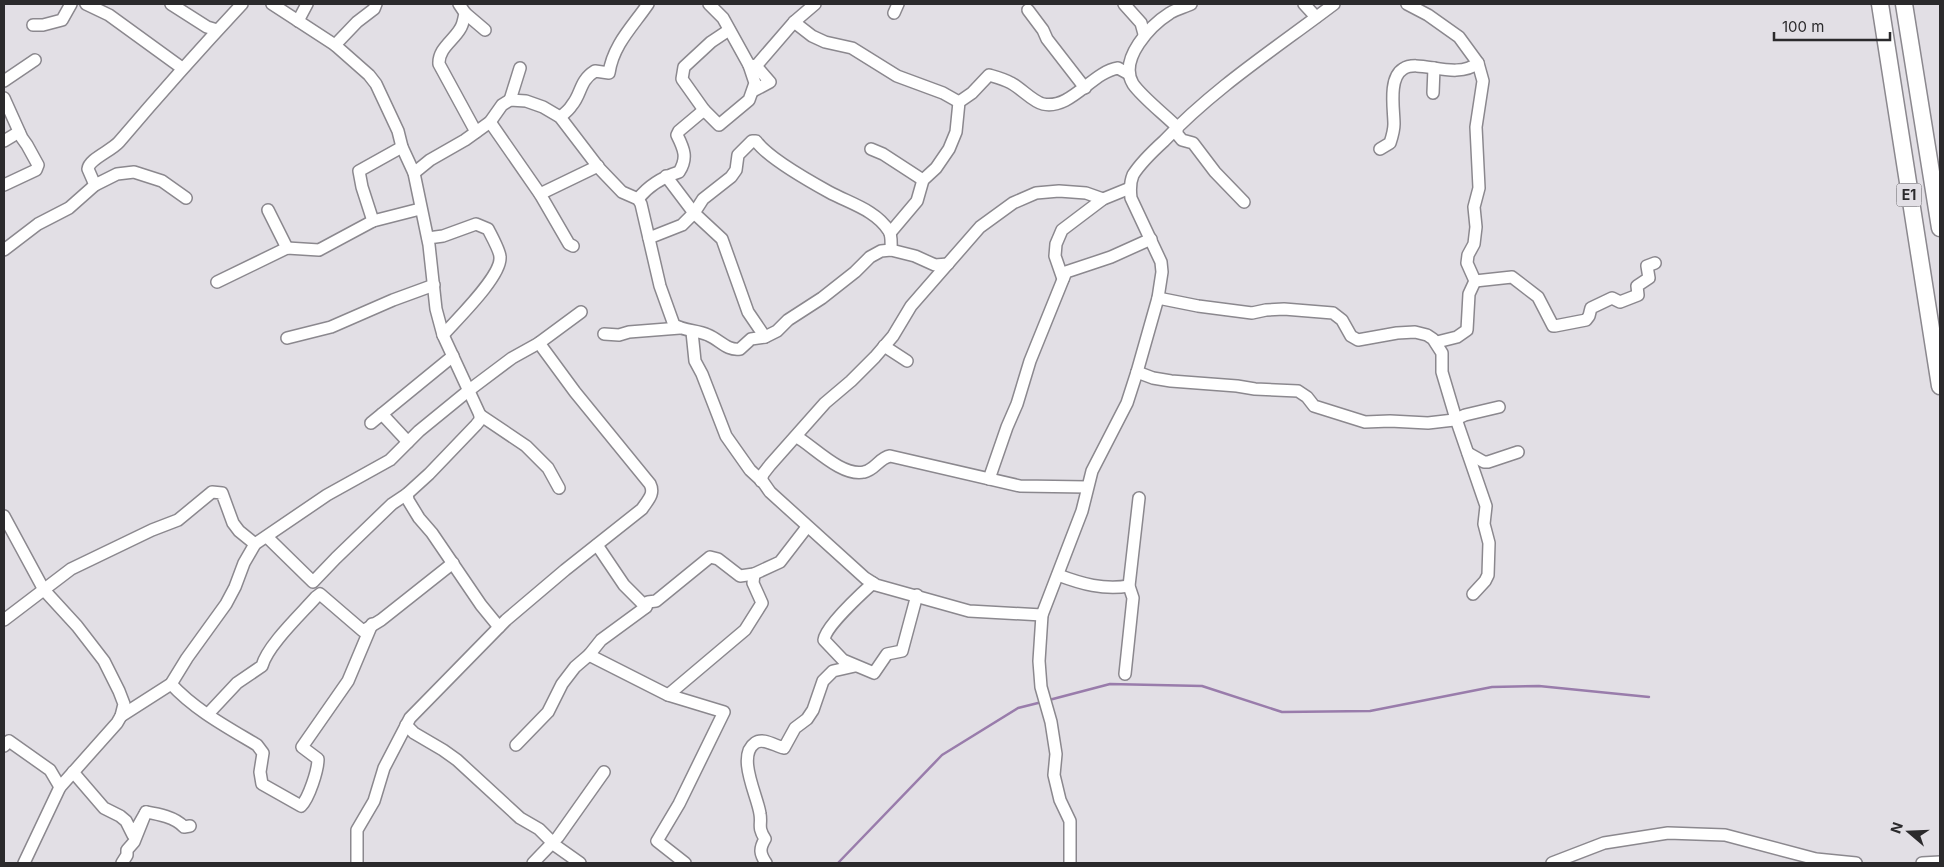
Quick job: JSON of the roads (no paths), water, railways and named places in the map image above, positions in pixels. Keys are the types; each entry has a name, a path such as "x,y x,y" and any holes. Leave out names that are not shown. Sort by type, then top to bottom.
{"highway":[{"name":"E1","path":"1880,4 1940,386"},
{"name":"E1","path":"1904,4 1940,228"}],"street":[{"path":"33,25 43,25 62,20 71,4"},
{"path":"86,4 109,15 182,68"},
{"path":"171,4 207,27 217,30"},
{"path":"96,185 88,169 90,163 114,147 182,68 242,4"},
{"path":"272,4 335,45 369,75 376,84 398,131 402,147 414,173 420,209 428,238 436,309 443,334 468,391 483,419 526,446 548,468 559,488"},
{"path":"298,21 307,4"},
{"path":"335,45 357,22 374,9 376,4"},
{"path":"560,117 573,104 582,82 595,71 609,73 611,59 627,32 648,4"},
{"path":"709,4 723,18 752,66 755,83 749,100 719,125 704,110 682,78 684,67 711,42 729,30"},
{"path":"752,66 794,22 815,4"},
{"path":"1124,4 1141,23 1144,34"},
{"path":"1128,74 1132,55 1144,34 1170,13 1191,4"},
{"path":"1304,4 1316,17"},
{"path":"1070,863 1070,822 1060,800 1054,775 1056,754 1051,722 1041,687 1038,661 1042,615 1082,511 1092,471 1126,404 1158,298 1162,272 1161,262 1131,198 1132,176 1177,126 1227,82 1334,4"},
{"path":"1407,4 1428,15 1458,37 1478,64 1483,81 1476,127 1479,188 1474,207 1476,227 1474,244 1468,254 1467,263 1475,281 1470,294 1467,330 1457,337 1437,342"},
{"path":"462,8 486,30"},
{"path":"462,8 461,28 438,59 442,73 476,132"},
{"path":"1028,10 1043,30 1047,39 1085,88"},
{"path":"794,22 812,36 825,42 852,48 897,76 943,93 959,102"},
{"path":"4,81 35,60"},
{"path":"1380,149 1390,143 1394,126 1393,97 1396,77 1402,69 1412,66 1460,71 1472,68 1478,64"},
{"path":"510,100 520,68"},
{"path":"890,233 917,201 923,180 936,168 949,149 956,132 959,102 972,93 988,75 1011,82 1040,104 1049,106 1058,104 1085,88 1105,71 1118,68 1128,74 1134,85 1177,126 1178,134 1182,140 1193,143 1215,172 1244,202"},
{"path":"1434,68 1434,93"},
{"path":"4,98 19,132 35,157 37,168 4,185"},
{"path":"414,173 430,160 490,122 502,105 510,100 526,101 560,117 598,166 622,192 638,199 641,204 660,286 674,325 692,332 707,334 731,350 740,349 750,339 765,337 777,331 788,320 822,298 855,272 870,257 881,251 891,250 915,256 935,265 948,264"},
{"path":"638,199 645,190 666,176 679,172 684,163 685,152 677,135 679,131 704,110"},
{"path":"490,122 540,194 569,244 573,246"},
{"path":"4,141 19,132"},
{"path":"649,238 682,225 694,213 703,199 731,177 736,170 738,155 752,141 756,141 786,165 829,192 858,205 879,219 890,233 891,250"},
{"path":"373,221 359,171 402,147"},
{"path":"871,149 883,154 923,180"},
{"path":"540,194 598,166"},
{"path":"4,250 38,224 69,208 96,185 117,174 134,172 162,181 186,198"},
{"path":"666,176 694,213 722,239 748,312 765,337"},
{"path":"1063,279 1055,256 1056,244 1062,230 1103,198 1130,188"},
{"path":"761,481 763,474 770,465 825,404 851,381 893,336 910,306 980,227 1013,203 1036,193 1059,191 1086,193 1103,198"},
{"path":"217,282 288,248 319,250 373,221 420,209"},
{"path":"268,210 288,248"},
{"path":"428,238 444,236 476,224 488,229 500,258 496,273 443,334"},
{"path":"989,479 1017,404 1030,361 1063,279 1069,270 1111,257 1151,239"},
{"path":"1475,281 1512,277 1538,297 1552,326 1555,326 1586,320 1590,316 1591,308 1612,298 1620,302 1638,295 1637,286 1649,278 1646,266 1655,263"},
{"path":"287,338 331,327 434,285"},
{"path":"1158,298 1252,314 1284,308 1333,313 1342,320 1351,336 1358,340 1397,333 1415,332 1427,335 1437,342 1442,353 1442,372 1456,419 1486,506 1484,524 1489,543 1488,575 1473,594"},
{"path":"121,716 171,684 187,658 226,604 244,563 255,544 327,496 381,466 468,391 512,358 539,343 581,312"},
{"path":"604,334 619,336 629,332 680,328"},
{"path":"692,332 695,362 702,374 726,436 750,470 770,492 865,578 873,583 969,611 1042,615"},
{"path":"357,863 357,830 374,801 384,768 407,731 410,718 499,627 565,570 642,509 651,496 652,488 650,484 575,392 539,343"},
{"path":"884,346 907,361"},
{"path":"371,424 453,356"},
{"path":"1137,372 1171,381 1237,386 1255,390 1298,391 1307,397 1314,406 1365,422 1428,423 1456,419 1499,408"},
{"path":"382,414 408,442"},
{"path":"267,537 313,582 392,504 407,494 447,456 483,419"},
{"path":"801,432 807,443 826,459 859,473 872,470 884,457 890,456 1020,486 1087,487"},
{"path":"1468,453 1484,462 1488,462 1518,452"},
{"path":"4,620 70,569 152,530 178,520 212,492 222,493 233,523 239,531 255,544"},
{"path":"407,494 408,500 419,518 432,533 481,605 499,627"},
{"path":"1125,674 1133,598 1129,586 1138,498"},
{"path":"4,516 44,590 77,626 104,661 124,704 117,723 60,787 24,863"},
{"path":"516,745 548,712 562,684 576,667 601,640 646,607 648,602 656,601 710,557 718,559 740,576 754,574 780,562 807,526"},
{"path":"597,545 624,585 646,607"},
{"path":"208,714 237,683 262,666 264,659 274,645 320,594 363,631 381,620 453,563"},
{"path":"668,695 745,630 754,618 762,603 753,582 754,574"},
{"path":"1058,575 1091,586 1109,588 1129,586"},
{"path":"873,583 856,598 824,637 824,640 843,660 874,673 887,654 902,651 917,595"},
{"path":"171,684 183,697 257,745 263,753 260,772 262,784 301,806 306,801 318,766 318,759 302,747 348,681 372,624"},
{"path":"589,655 668,695 724,712 679,804 656,841 685,863"},
{"path":"766,863 761,856 760,848 765,839 758,824 760,815 747,767 750,750 754,744 761,741 784,748 795,728 807,719 813,710 823,681 833,671 855,666"},
{"path":"407,731 443,750 457,760 520,818 539,829 552,842 580,863"},
{"path":"6,741 50,770 60,787"},
{"path":"73,772 104,808 126,821 133,835 146,812"},
{"path":"533,863 558,837 604,772"},
{"path":"146,812 180,822 184,826 190,826"},
{"path":"122,863 127,855 127,850 134,842 146,812"},
{"path":"1552,863 1604,843 1668,833 1725,835 1816,859 1856,863"},
{"path":"1922,863 1940,862"}],"waterway":[{"path":"1049,700 1110,684 1202,686 1282,712 1370,711 1492,687 1539,686 1649,697"},
{"path":"838,863 942,755 1018,708 1042,702"}]}
